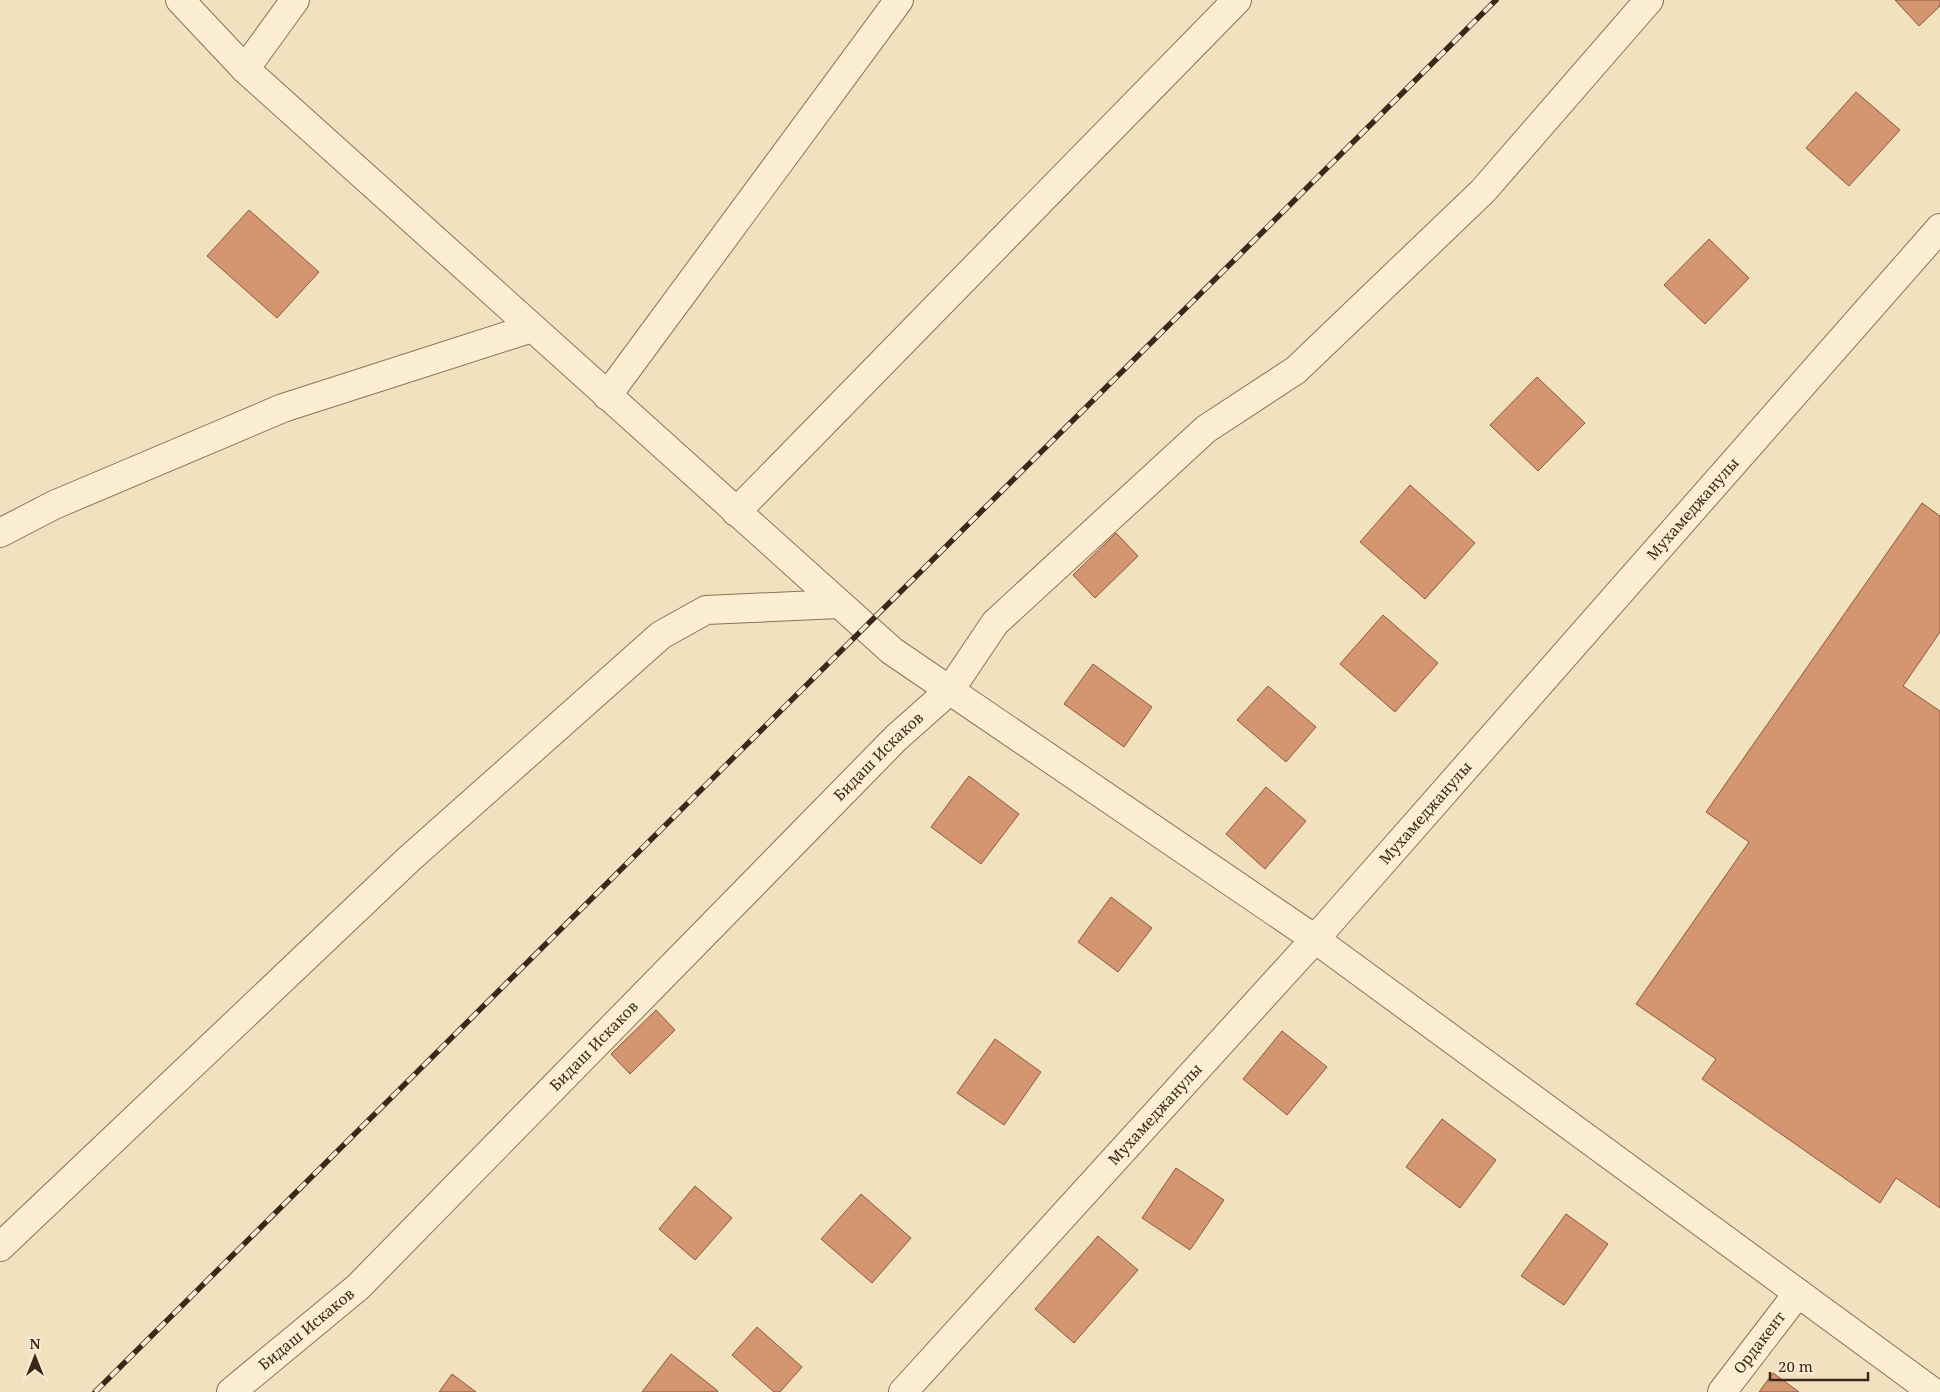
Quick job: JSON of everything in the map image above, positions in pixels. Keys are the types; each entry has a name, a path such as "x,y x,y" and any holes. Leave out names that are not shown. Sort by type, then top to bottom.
{"street":[{"path":"180,0 245,69 892,651 1315,939 1933,1392"},
{"path":"245,69 295,0"},
{"path":"607,396 898,0"},
{"path":"736,512 1236,0"},
{"name":"Бидаш Искаков","path":"231,1392 358,1286 896,738 950,690 995,623 1206,430 1296,370 1483,191 1649,0"},
{"name":"Мухамеджанулы","path":"903,1392 1315,939 1940,228"},
{"path":"0,533 54,505 283,408 532,328"},
{"path":"0,1247 408,859 661,635 706,610 839,604"},
{"name":"Ордакент","path":"1722,1392 1798,1293"}],"building":[{"path":"1895,0 1940,0 1940,6 1919,26"},
{"path":"1856,92 1900,130 1849,186 1806,148"},
{"path":"249,210 319,272 277,318 207,256"},
{"path":"1709,239 1749,278 1705,324 1664,285"},
{"path":"1537,377 1585,423 1538,471 1490,425"},
{"path":"1410,485 1475,543 1425,599 1360,542"},
{"path":"1922,503 1940,516 1940,632 1903,686 1940,711 1940,1208 1896,1178 1880,1203 1702,1079 1716,1059 1636,1004 1749,842 1706,812"},
{"path":"1116,533 1138,556 1095,598 1073,575"},
{"path":"1383,615 1438,663 1395,712 1340,664"},
{"path":"1093,664 1152,707 1124,747 1064,704"},
{"path":"1268,686 1316,727 1286,762 1237,720"},
{"path":"969,776 1019,814 981,864 931,827"},
{"path":"1266,787 1306,821 1265,869 1226,834"},
{"path":"1111,897 1152,928 1118,972 1078,942"},
{"path":"656,1010 675,1030 630,1074 611,1054"},
{"path":"1282,1031 1327,1067 1287,1115 1243,1079"},
{"path":"995,1039 1041,1072 1004,1125 957,1093"},
{"path":"1442,1119 1496,1160 1460,1208 1406,1167"},
{"path":"1176,1168 1224,1200 1190,1250 1142,1218"},
{"path":"695,1186 732,1218 695,1260 659,1229"},
{"path":"861,1194 911,1238 872,1283 821,1239"},
{"path":"1566,1214 1608,1244 1564,1305 1521,1276"},
{"path":"1098,1236 1138,1270 1074,1343 1035,1309"},
{"path":"757,1327 802,1367 780,1392 774,1392 732,1355"},
{"path":"671,1354 718,1391 642,1392"},
{"path":"1773,1373 1799,1392 1759,1392"},
{"path":"452,1374 476,1392 439,1392"}],"railway":[{"path":"95,1392 1496,0"}]}
